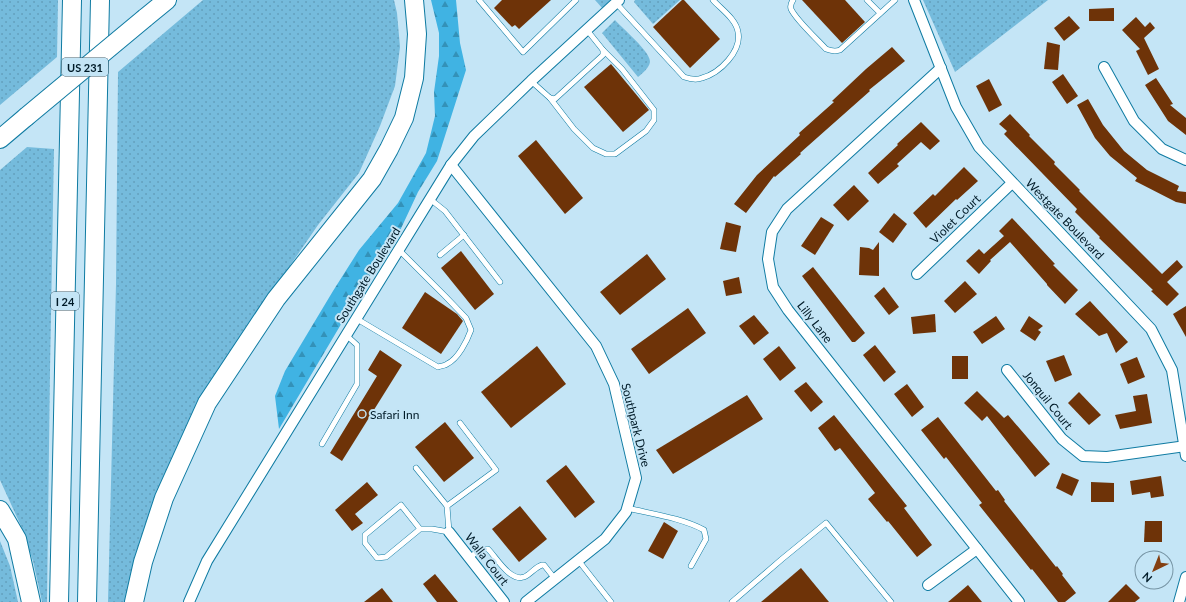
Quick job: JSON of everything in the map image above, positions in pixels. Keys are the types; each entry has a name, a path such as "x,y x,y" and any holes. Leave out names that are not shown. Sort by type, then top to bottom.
{"highway":[{"name":"I 24","path":"59,602 72,0"},
{"name":"I 24","path":"87,602 100,0"},
{"name":"US 231","path":"0,139 167,0"},
{"path":"134,602 143,562 164,498 207,403 276,299 372,179 404,118 414,78 417,34 414,0"},
{"path":"0,510 17,539 31,602"}],"street":[{"name":"Westgate Boulevard","path":"914,0 956,107 979,147 1151,328 1172,370 1186,456"},
{"name":"Southgate Boulevard","path":"189,602 207,561 451,165 474,136 617,2"},
{"path":"1104,67 1134,121 1162,149 1186,160"},
{"name":"Lilly Lane","path":"941,68 787,209 772,232 768,259 773,287 788,310 1019,602"},
{"name":"Southpark Drive","path":"451,165 596,346 614,384 636,478 626,512 605,539 526,602"},
{"name":"Violet Court","path":"917,274 1012,183"},
{"name":"Jonquil Court","path":"1007,370 1062,439 1083,456 1107,457 1185,446"},
{"name":"Walla Court","path":"449,532 504,602"},
{"path":"928,585 977,549"},
{"path":"1180,602 1186,577"}],"lane":[{"path":"478,0 523,52 576,0"},
{"path":"617,2 684,77 689,79 701,79 711,74 723,64 735,50 739,39 738,30 730,17 713,0"},
{"path":"792,0 791,8 795,15 826,48 830,51 836,52 895,0"},
{"path":"867,0 880,13"},
{"path":"531,81 550,98 574,130 593,148 606,154 615,154 646,131 654,120 654,110 622,69 603,50 587,30"},
{"path":"550,98 555,99 603,56 603,50"},
{"path":"430,199 445,211 500,282"},
{"path":"440,255 464,235"},
{"path":"357,318 438,367 448,364 457,356 468,340 471,330 466,318 399,250"},
{"path":"322,444 357,384 358,345 346,335"},
{"path":"447,506 496,470 460,423"},
{"path":"416,468 447,506 449,532 432,528 420,529 386,557 377,558 364,543 365,535 401,505 420,529"},
{"path":"627,508 683,522 704,530 706,539 691,566"},
{"path":"732,602 826,523 891,602"},
{"path":"469,558 481,549 488,549 505,570 512,576 517,578 524,577 544,565 555,579"},
{"path":"578,560 608,601"}],"shaded area":[{"path":"0,0 58,0 57,57 0,105"},
{"path":"203,0 394,0 397,13 400,47 395,86 380,126 359,173 318,225 243,334 125,602 108,602 116,284 118,72"},
{"path":"595,0 612,0 603,9"},
{"path":"635,0 680,0 653,24 634,2"},
{"path":"923,0 1048,0 955,72"},
{"path":"615,20 641,46 649,58 650,62 648,66 638,77 602,33"},
{"path":"27,147 54,149 47,602 42,602 33,561 21,526 0,480 0,170"},
{"path":"0,541 10,566 18,602 0,602"}],"green space":[{"path":"431,0 456,0 460,43 466,70 437,161 418,192 397,237 369,277 279,429 275,396 285,371 359,250 398,203 426,153 435,116 434,92 439,56 439,33"}],"building":[{"path":"502,0 551,0 519,29 515,25 512,27 494,8"},
{"path":"682,0 684,0 720,39 690,68 653,27"},
{"path":"802,0 845,0 865,22 842,43"},
{"path":"1114,8 1114,21 1089,21 1089,9"},
{"path":"1069,16 1080,28 1064,41 1054,28"},
{"path":"1136,17 1145,27 1150,22 1155,28 1144,38 1159,69 1148,75 1136,51 1140,49 1122,30"},
{"path":"1047,42 1060,45 1058,70 1044,69"},
{"path":"892,47 905,61 869,90 870,91 800,153 801,154 775,177 774,176 746,213 734,204 757,175 800,135 799,133 834,102 832,101 866,69"},
{"path":"611,64 649,110 623,132 584,87"},
{"path":"1063,74 1078,96 1067,104 1052,82"},
{"path":"1156,78 1173,104 1170,105 1186,118 1186,135 1168,121 1145,85"},
{"path":"989,79 1002,105 989,112 976,86"},
{"path":"1088,99 1103,125 1124,151 1147,170 1179,186 1177,191 1186,192 1186,204 1176,202 1135,181 1137,178 1110,156 1095,138 1077,105"},
{"path":"1010,114 1055,162 1054,164 1080,190 1079,191 1162,274 1177,260 1183,267 1167,282 1179,294 1167,306 1151,291 1153,290 1099,238 1100,237 1075,212 1077,209 1004,134 1007,131 999,124"},
{"path":"921,122 940,141 930,150 921,142 897,164 899,166 878,184 868,173"},
{"path":"536,140 583,198 565,214 518,156"},
{"path":"964,167 978,181 957,200 956,199 926,228 913,213 933,194 935,196"},
{"path":"854,185 869,201 848,221 833,205"},
{"path":"894,213 907,224 893,243 879,232"},
{"path":"821,217 834,225 815,255 801,246"},
{"path":"1012,218 1055,264 1053,265 1078,290 1065,304 1010,242 990,260 991,261 979,274 966,261 979,249 984,254 1004,236 999,231"},
{"path":"726,222 741,226 736,252 720,249"},
{"path":"879,242 879,276 859,275 860,247 873,250"},
{"path":"461,251 494,294 475,310 441,268"},
{"path":"647,254 666,279 620,315 600,292"},
{"path":"813,267 865,333 855,342 852,342 802,276"},
{"path":"739,277 742,293 726,296 723,281"},
{"path":"965,281 977,294 955,313 944,301"},
{"path":"884,287 899,307 889,315 874,296"},
{"path":"425,292 457,314 463,321 441,354 402,328"},
{"path":"1090,301 1128,342 1116,353 1107,333 1099,336 1075,314"},
{"path":"1186,306 1186,337 1173,314"},
{"path":"688,308 706,333 649,374 631,349"},
{"path":"935,314 936,332 913,334 911,317"},
{"path":"754,315 769,333 754,345 739,326"},
{"path":"996,316 1005,329 982,344 973,332"},
{"path":"1029,316 1043,326 1038,330 1041,332 1035,341 1020,331"},
{"path":"875,345 896,372 884,382 863,355"},
{"path":"537,346 566,384 511,428 481,392"},
{"path":"779,346 796,368 780,381 763,359"},
{"name":"Safari Inn","path":"380,350 402,365 342,461 330,453 377,376 368,370"},
{"path":"1064,355 1072,375 1055,382 1046,361"},
{"path":"952,356 968,356 968,379 952,379"},
{"path":"1137,357 1145,377 1128,384 1120,364"},
{"path":"806,382 823,402 811,412 794,391"},
{"path":"907,384 924,407 912,417 894,394"},
{"path":"977,391 1004,418 1008,415 1050,464 1035,477 987,416 982,421 964,403"},
{"path":"1079,392 1101,415 1089,425 1068,403"},
{"path":"1147,394 1152,423 1120,429 1115,415 1136,411 1133,396"},
{"path":"747,395 763,419 673,474 656,450"},
{"path":"834,415 907,506 904,508 932,545 917,557 868,499 875,493 840,448 835,451 818,428"},
{"path":"938,417 996,491 998,490 1005,500 1004,501 1063,574 1062,575 1076,593 1065,602 1058,602 1032,569 1031,570 979,505 982,503 946,457 944,459 921,430"},
{"path":"445,422 474,458 444,482 415,447"},
{"path":"566,465 595,502 575,518 546,481"},
{"path":"1062,473 1079,480 1072,496 1056,488"},
{"path":"1161,476 1164,496 1151,498 1150,492 1132,495 1130,481"},
{"path":"367,482 378,495 355,514 363,523 352,531 335,510"},
{"path":"1091,482 1114,483 1114,502 1091,502"},
{"path":"520,506 547,539 519,562 492,529"},
{"path":"1145,521 1162,521 1162,542 1144,542"},
{"path":"664,522 678,531 663,559 648,551"},
{"path":"801,568 829,602 761,602"},
{"path":"435,574 458,602 437,602 423,584"},
{"path":"1126,584 1140,598 1135,602 1108,602"},
{"path":"968,585 982,602 948,602"},
{"path":"382,588 393,602 364,602"}],"place":[{"name":"Safari Inn","path":"362,414"}]}
